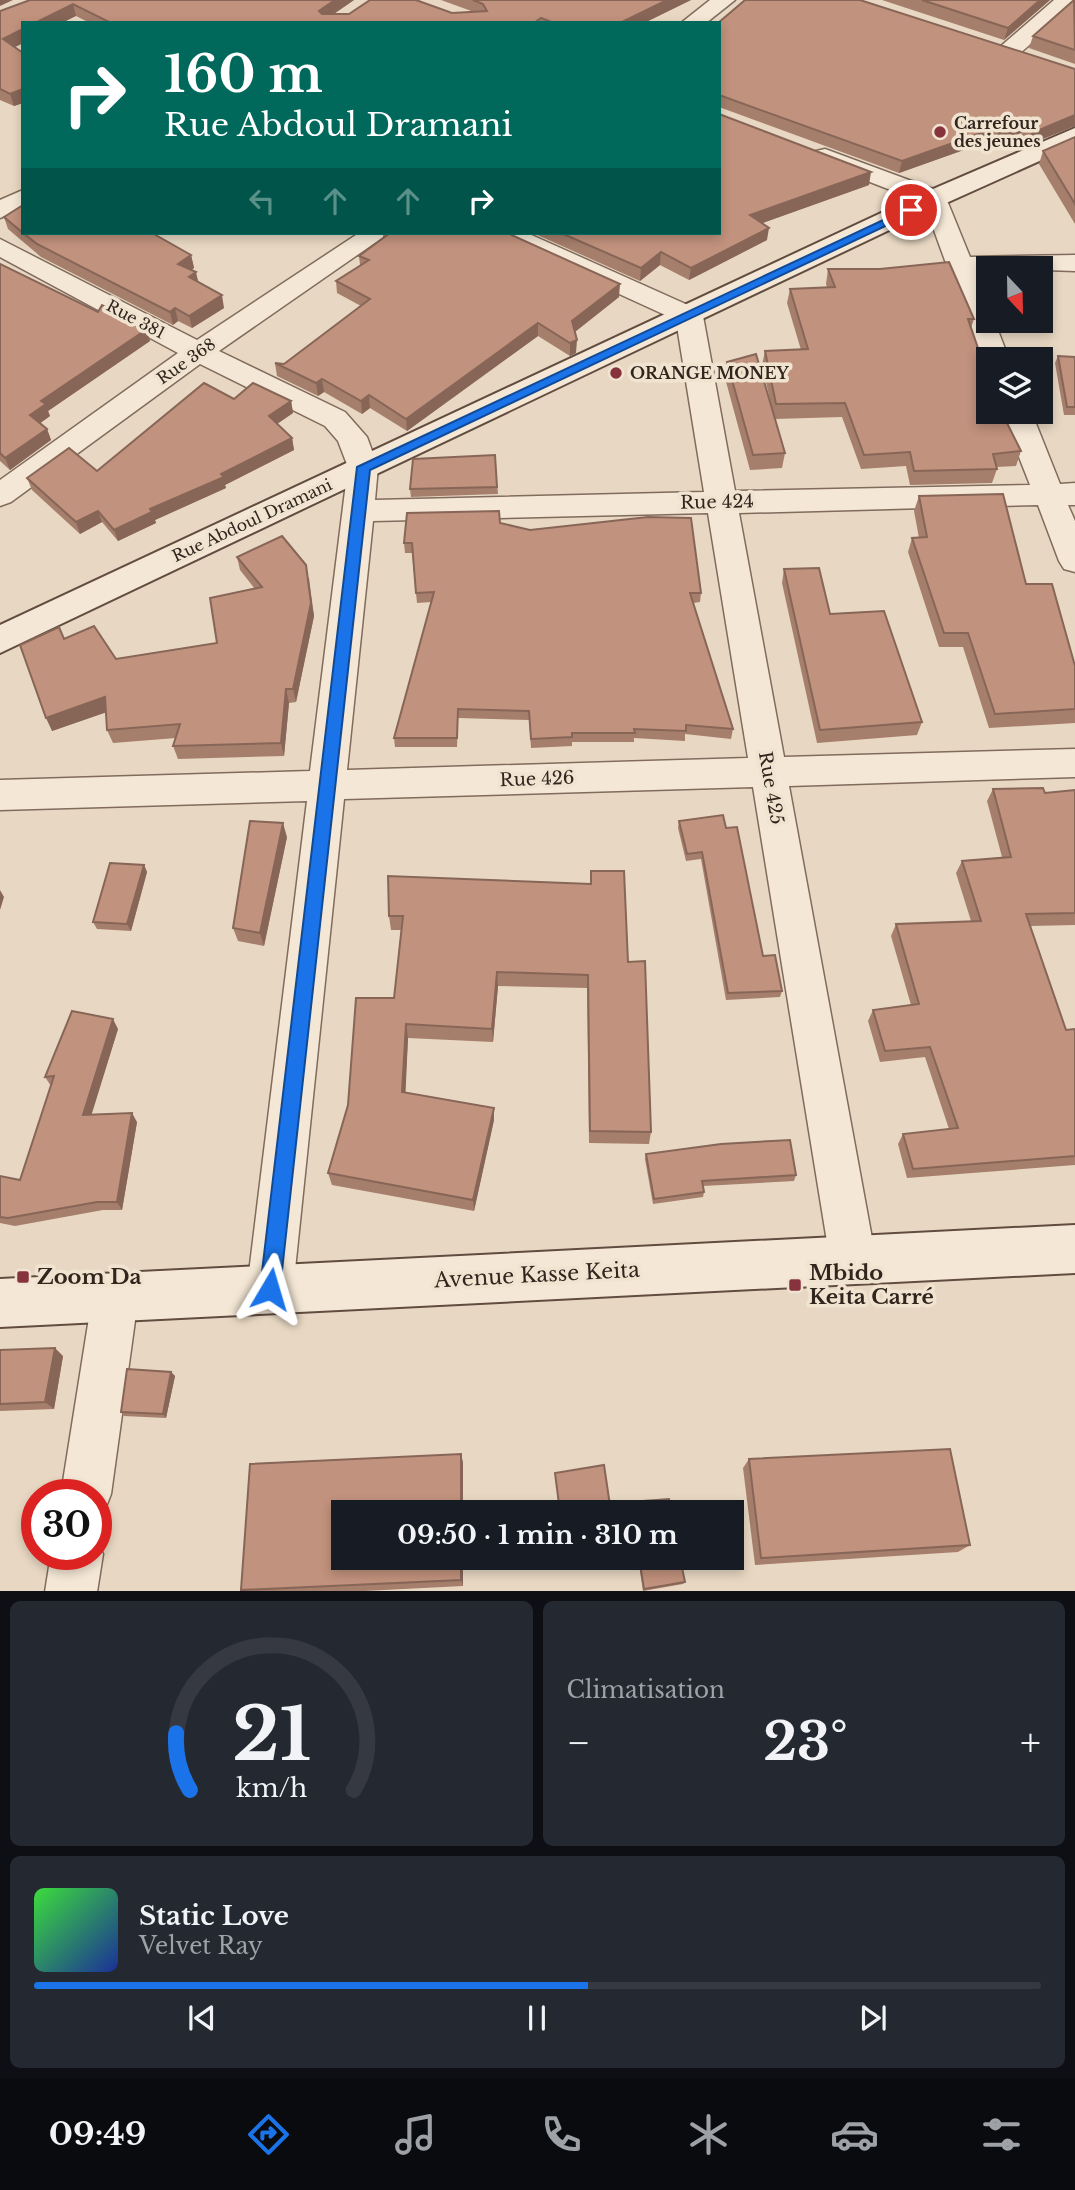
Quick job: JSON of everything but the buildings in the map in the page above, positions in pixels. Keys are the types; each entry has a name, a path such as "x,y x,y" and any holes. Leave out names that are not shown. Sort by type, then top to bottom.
{"main road":[{"name":"Rue Abdoul Dramani","path":"0,640 935,198 1075,136"},
{"name":"Avenue Kasse Keita","path":"0,1303 1075,1249"}],"street":[{"path":"695,21 724,0"},
{"path":"1009,51 1068,0"},
{"path":"983,43 1035,60"},
{"path":"808,150 935,198 990,347"},
{"path":"0,210 21,198"},
{"name":"Rue 368","path":"0,495 198,352 373,235"},
{"path":"510,235 689,316"},
{"name":"Rue 381","path":"0,247 198,352 335,419 352,437 363,467"},
{"path":"958,265 1075,263"},
{"name":"Rue 425","path":"689,316 853,1260"},
{"path":"1023,424 1062,494 1075,561"},
{"path":"270,1289 330,785 363,467"},
{"name":"Rue 424","path":"359,511 1062,494"},
{"name":"Rue 426","path":"0,795 1075,763"},
{"path":"88,1479 115,1299"},
{"path":"71,1591 74,1570"}],"place":[{"name":"Carrefour des jeunes","path":"940,132"},
{"name":"ORANGE MONEY","path":"616,373"},
{"name":"Zoom Da","path":"23,1277"},
{"name":"Mbido Keita Carré","path":"795,1285"}],"route":[{"path":"270,1289 330,785 363,467 911,210"}]}
